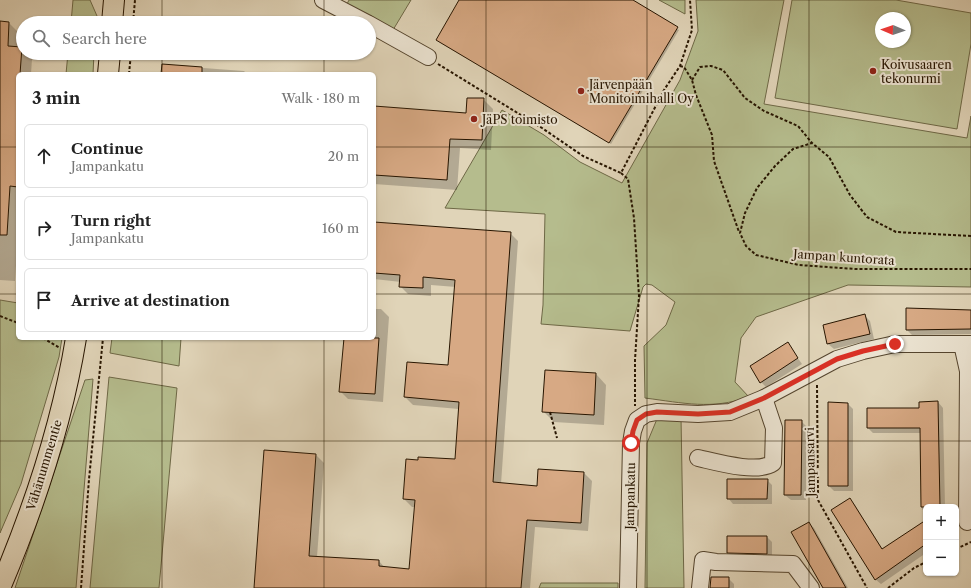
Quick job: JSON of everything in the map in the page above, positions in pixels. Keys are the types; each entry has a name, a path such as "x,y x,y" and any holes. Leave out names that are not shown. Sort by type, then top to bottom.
{"main road":[{"path":"113,16 114,0"},
{"path":"108,72 109,60"},
{"name":"Vähänummentie","path":"0,588 19,544 52,446 76,340"}],"street":[{"path":"323,0 353,16"},
{"path":"376,28 428,57"},
{"path":"637,420 646,414 657,412 698,414 730,412 764,398 837,359 863,351 895,344 966,344 970,372 969,496 967,522"},
{"path":"698,458 740,467 768,466 773,463 774,428 764,398"},
{"name":"Jampankatu","path":"628,588 631,443 637,420"},
{"path":"700,588 703,560 716,562 793,564 805,585"}],"path":[{"path":"134,16 135,0"},
{"path":"621,173 664,90 680,66 692,30 690,0"},
{"path":"428,57 542,128 583,156 621,173 628,179 634,218 639,296 633,399 637,420"},
{"path":"129,72 130,60"},
{"path":"680,66 684,67 692,80 700,67 711,66 724,70 745,98 764,110 798,126 812,143 829,157 850,195 867,217 896,232 971,236"},
{"name":"Jampan kuntorata","path":"692,80 696,95 712,135 714,161 740,233 746,246 756,255 798,265 855,269 971,269"},
{"path":"740,233 745,213 761,182 774,166 793,149 812,143"},
{"path":"0,316 16,322"},
{"path":"81,588 89,479 103,340"},
{"name":"Jampansarvi","path":"817,371 818,500 867,588"},
{"path":"550,412 557,438"},
{"path":"959,548 971,542"},
{"path":"888,588 914,568 923,564"}],"green space":[{"path":"73,0 90,0 97,16 72,16"},
{"path":"349,0 411,0 393,30 376,20 376,16 368,16 347,4"},
{"path":"659,0 685,0 685,14"},
{"path":"696,0 784,0 764,104 967,138 971,116 971,287 848,285 756,317 741,338 735,382 749,397 735,401 710,404 685,403 645,398 644,346 666,325 675,302 652,285 646,284 643,287 630,331 541,324 543,305 545,214 445,208 502,110 544,135 580,162 622,183 680,80 698,31"},
{"name":"Koivusaaren tekonurmi","path":"792,0 896,0 971,13 971,44 957,129 775,98"},
{"path":"67,60 94,60 93,72 66,72"},
{"path":"0,300 16,303 16,340 62,340 59,357 21,484 0,533"},
{"path":"112,340 181,340 179,366 110,353"},
{"path":"109,377 177,388 159,588 90,588"},
{"path":"93,379 76,588 15,588 85,380"},
{"path":"681,417 684,588 645,588 647,443 657,419"},
{"path":"541,583 618,583 618,588 539,588"}],"building":[{"name":"Järvenpään Monitoimihalli Oy","path":"459,0 633,0 678,27 609,143 436,40"},
{"path":"0,21 9,22 8,46 16,47 16,60 21,60 20,72 16,72 16,187 10,186 7,235 0,235"},
{"path":"162,64 202,67 202,72 161,72"},
{"path":"467,98 484,98 482,140 450,139 447,180 376,175 376,106 466,113"},
{"path":"376,222 511,232 493,482 537,486 538,469 584,472 581,523 527,520 521,588 254,588 264,450 316,454 309,556 379,560 379,566 409,569 415,500 403,499 406,459 418,460 418,457 455,459 459,402 404,397 407,362 448,365 455,280 423,277 423,288 399,287 400,275 376,273"},
{"path":"906,308 971,310 971,329 906,330"},
{"path":"865,314 870,334 827,344 823,325"},
{"path":"376,338 379,338 375,394 339,392 344,340 376,340"},
{"path":"788,342 798,358 760,383 750,366"},
{"path":"545,370 596,373 594,415 542,412"},
{"path":"938,401 940,504 923,504 923,507 921,507 920,428 867,428 867,408 919,408 919,402"},
{"path":"828,402 848,403 848,486 828,486"},
{"path":"785,420 802,420 801,495 784,495"},
{"path":"727,479 768,479 767,499 727,499"},
{"path":"850,498 882,549 923,522 923,546 875,580 831,510"},
{"path":"809,522 846,588 823,588 791,532"},
{"path":"727,536 767,536 767,554 727,553"},
{"path":"711,577 729,577 729,588 710,588"}],"place":[{"name":"Koivusaaren tekonurmi","path":"873,71"},
{"name":"Järvenpään Monitoimihalli Oy","path":"581,91"},
{"name":"JäPS toimisto","path":"474,119"}],"route":[{"path":"631,443 637,420 646,414 657,412 698,414 730,412 764,398 837,359 863,351 895,344"}]}
